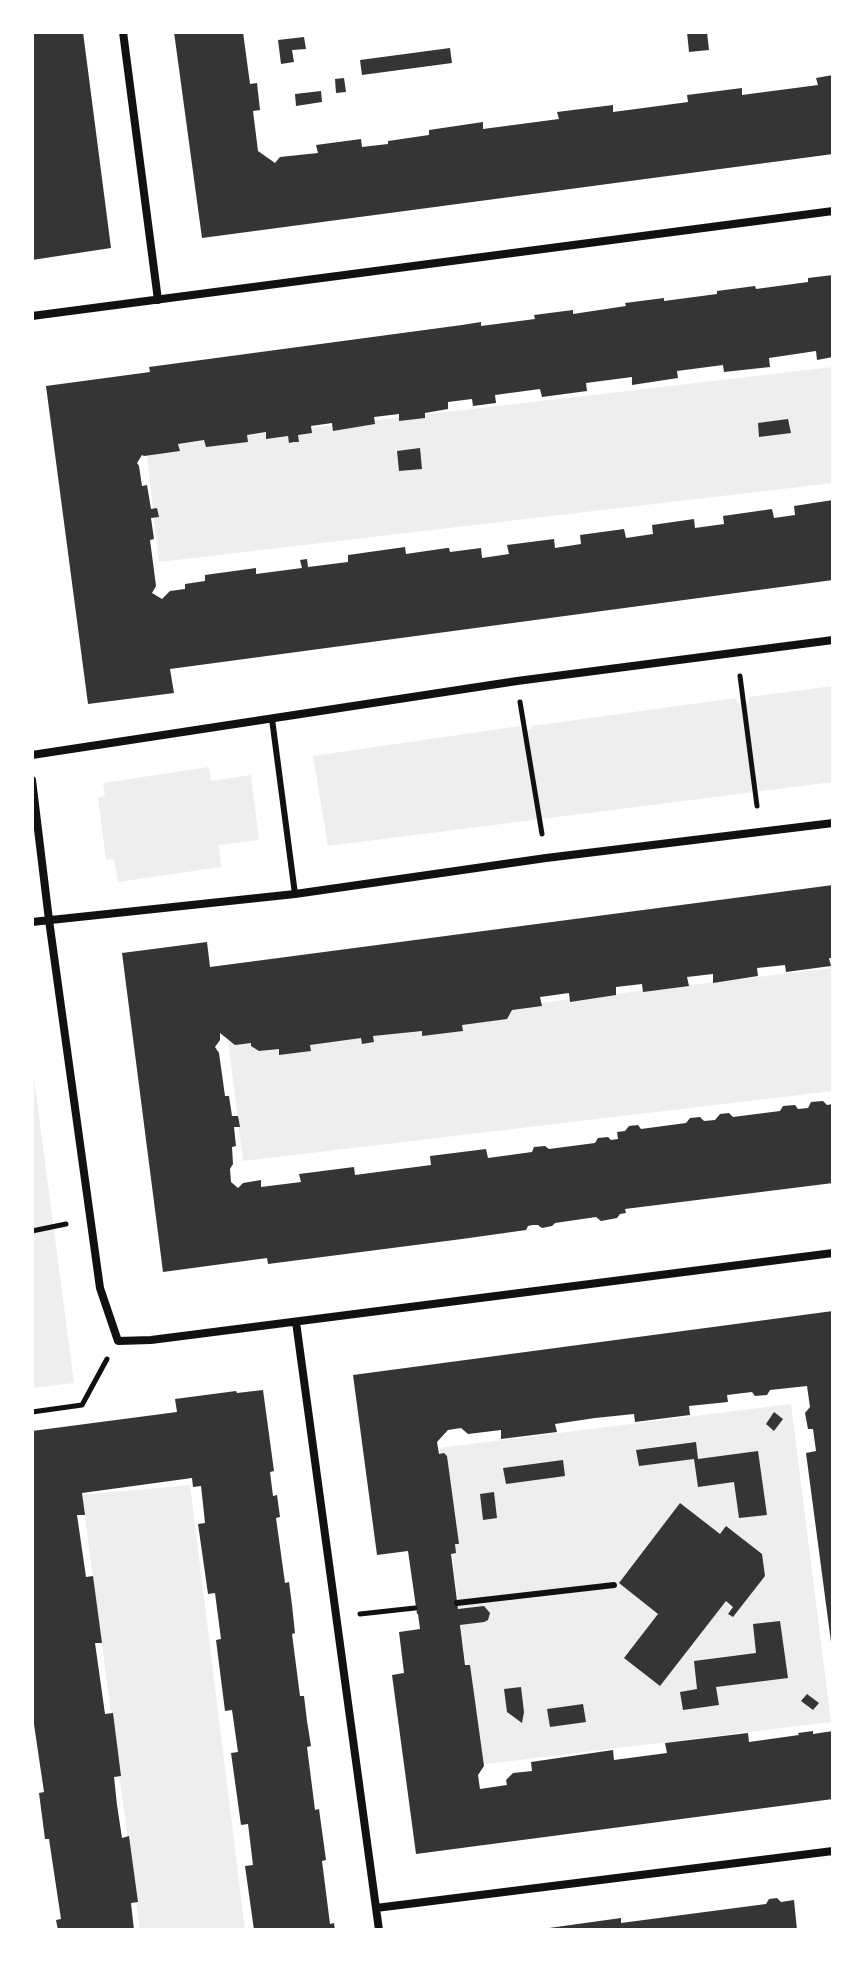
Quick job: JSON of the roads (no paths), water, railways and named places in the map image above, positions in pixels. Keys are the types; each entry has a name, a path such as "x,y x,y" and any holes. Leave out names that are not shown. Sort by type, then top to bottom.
{"street":[{"path":"123,32 158,300"},
{"path":"32,316 833,211"},
{"path":"32,755 517,681 833,640"},
{"path":"32,780 100,1288 118,1341 151,1340 833,1253"},
{"path":"32,922 295,894 546,858 833,823"},
{"path":"296,1322 379,1930"},
{"path":"376,1908 833,1851"}],"lane":[{"path":"272,719 295,894"},
{"path":"457,1603 614,1585"}]}
